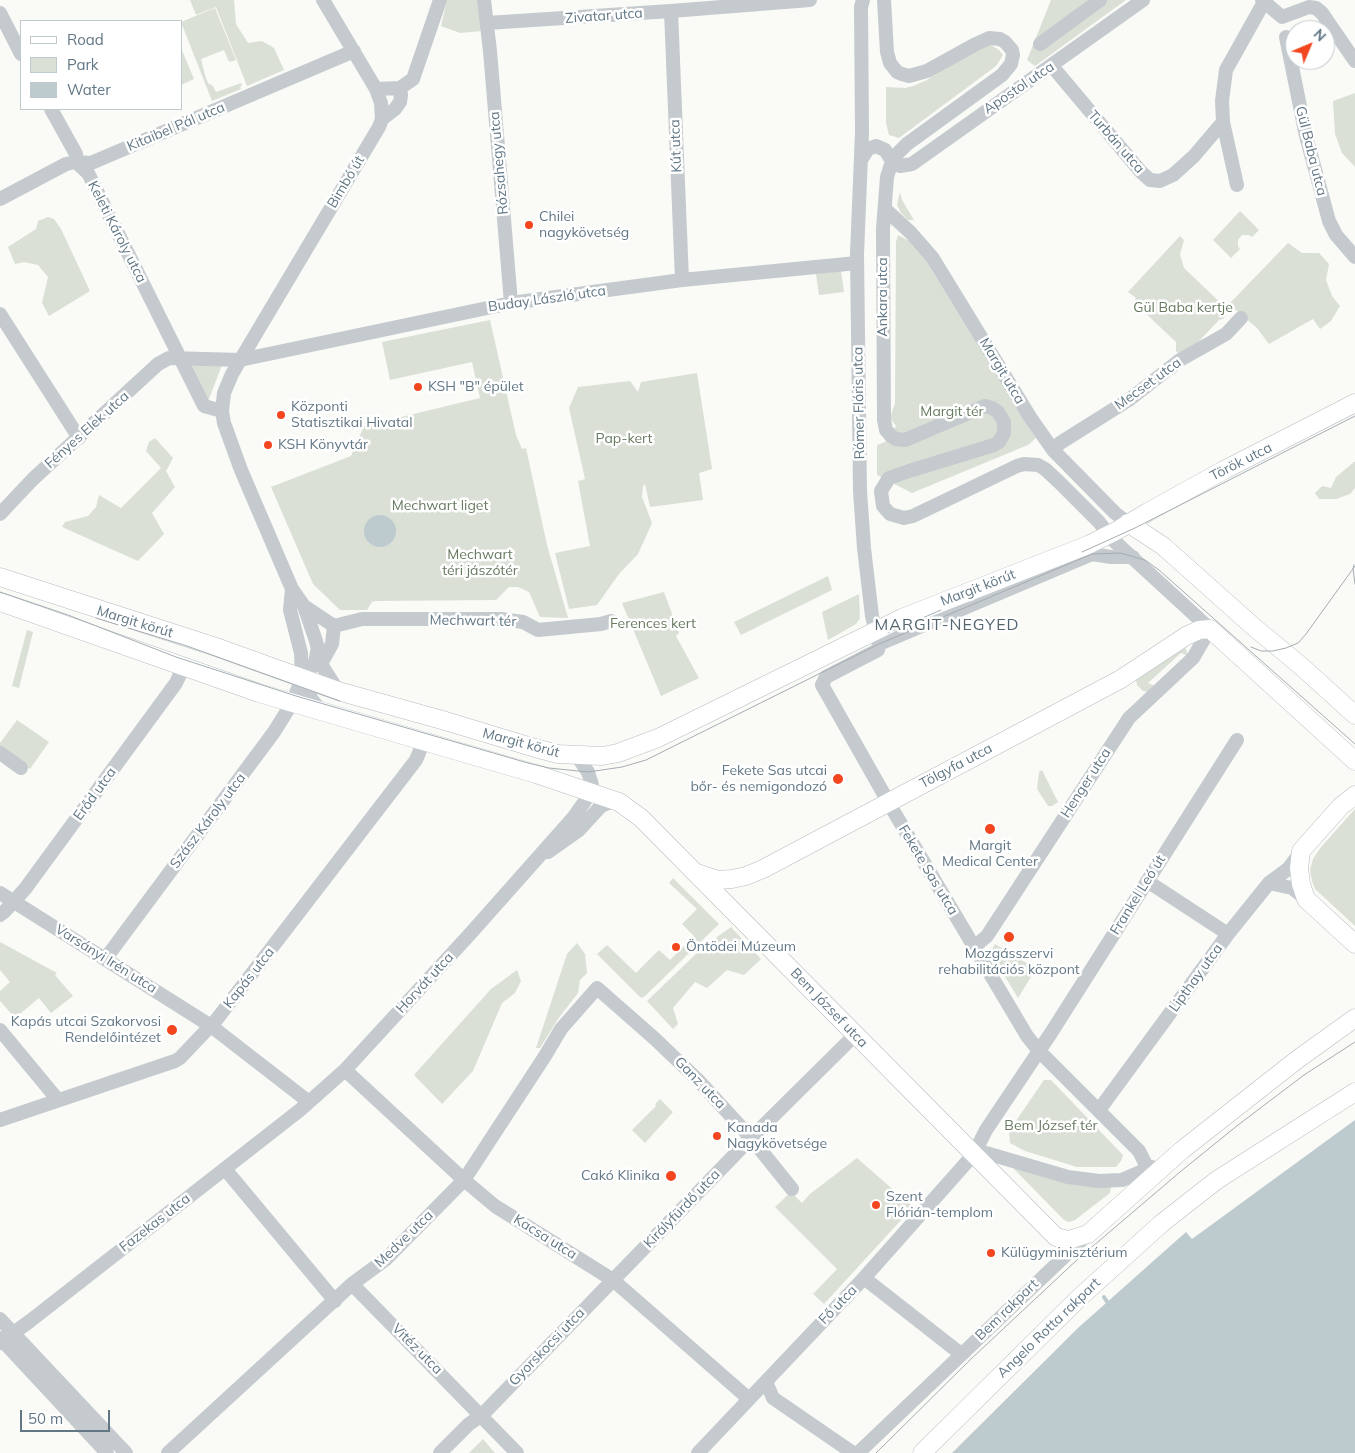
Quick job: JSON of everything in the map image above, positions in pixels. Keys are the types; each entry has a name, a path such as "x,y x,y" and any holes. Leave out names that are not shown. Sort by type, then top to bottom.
{"main road":[{"name":"Török utca","path":"1128,523 1224,470 1355,403"},
{"name":"Margit körút","path":"0,577 216,647 338,692 558,754 602,756 618,753 658,738 877,637 1088,545 1128,523"},
{"path":"1128,523 1163,546 1255,628 1301,666 1355,716"},
{"name":"Margit körút","path":"0,602 183,668 619,802"},
{"path":"1210,629 1355,761"},
{"name":"Tölgyfa utca","path":"694,872 718,880 746,876 1120,679 1186,636 1199,630 1210,629"},
{"path":"1355,794 1341,806 1301,851 1299,868 1301,884 1306,899 1355,944"},
{"name":"Bem József utca","path":"619,802 641,818 974,1154"},
{"name":"Bem rakpart","path":"1088,1234 1182,1150 1298,1059 1355,1018"},
{"path":"1331,1108 1355,1079"},
{"name":"Angelo Rotta rakpart","path":"922,1453 1079,1298 1162,1223 1217,1180 1355,1092"},
{"path":"974,1154 1056,1237 1068,1240 1088,1234"}],"street":[{"path":"323,0 376,89 381,102 382,119"},
{"path":"376,89 400,88 413,78 440,0"},
{"name":"Rózsahegy utca","path":"484,0 511,302"},
{"name":"Zivatar utca","path":"487,23 810,0"},
{"name":"Rómer Flóris utca","path":"863,0 861,7 861,160 857,263 860,491 864,548 877,637"},
{"path":"861,160 868,150 876,146 885,150 892,161 907,144 1002,75 1011,64 1013,55 1012,50 1005,42 1000,39 989,38 927,70 909,76 897,72 890,63 887,52 884,0"},
{"path":"1040,44 1100,0"},
{"name":"Apostol utca","path":"892,161 900,166 912,164 1143,0"},
{"path":"1237,185 1223,122 1222,100 1226,70 1263,1 1282,17 1309,7 1316,8 1322,13 1355,61"},
{"name":"Kút utca","path":"670,11 682,280"},
{"path":"0,13 20,52"},
{"name":"Kitaibel Pál utca","path":"0,199 66,164 76,162 91,163 354,51"},
{"name":"Turbán utca","path":"1052,66 1141,172 1150,180 1160,181 1173,175 1194,156 1223,122"},
{"name":"Gül Baba utca","path":"1293,70 1306,136 1329,221 1336,235 1355,257"},
{"path":"382,119 400,102 400,88"},
{"name":"Keleti Károly utca","path":"52,110 76,154 76,162 88,173 204,406 222,411"},
{"name":"Bimbó út","path":"240,360 380,128 382,119"},
{"name":"Ankara utca","path":"892,161 887,176 886,210 883,229 884,420 886,430 896,439 905,440 985,406 998,412 1005,426 1003,436 997,444 894,476 886,481 881,491 882,502 886,510 895,516 904,518 912,516 1017,466 1032,464 1045,469 1086,508 1109,535"},
{"name":"Margit utca","path":"886,210 911,233 932,257 1030,417 1053,450 1114,513 1128,523"},
{"name":"Buday László utca","path":"240,360 511,302 682,280 857,263"},
{"path":"0,314 79,438"},
{"name":"Mecset utca","path":"1053,450 1060,443 1130,399 1180,360 1226,334 1241,318"},
{"name":"Fényes Elek utca","path":"0,514 33,479 158,364 169,358 181,358"},
{"path":"181,358 240,360 227,384 222,411 224,423 292,590 304,606 316,641 319,658 338,692"},
{"path":"1109,535 1210,629"},
{"name":"Margit körút","path":"822,685 826,677 878,650 877,637 1092,554 1111,557 1133,557"},
{"path":"292,590 290,610 302,660 302,679 312,700 323,712"},
{"path":"302,679 332,644 334,626 304,606"},
{"name":"Mechwart tér","path":"334,626 362,620 501,620 523,622 538,630 600,624 610,621"},
{"name":"Henger utca","path":"974,947 986,936 1129,718 1193,658 1210,629"},
{"name":"Erőd utca","path":"0,915 15,900 176,683 183,668"},
{"name":"Szász Károly utca","path":"106,958 274,732 292,703 302,679"},
{"name":"Fekete Sas utca","path":"822,685 888,802 1027,1036 1039,1051"},
{"name":"Frankel Leó út","path":"1039,1051 1236,740"},
{"name":"Kapás utca","path":"0,1120 180,1058 214,1022 416,760 424,741"},
{"path":"0,754 21,768"},
{"path":"577,756 590,778 592,785 590,792"},
{"name":"Horvát utca","path":"309,1102 345,1070 537,860 573,818 590,792"},
{"name":"Horvát utca","path":"537,860 579,830 601,806 619,802"},
{"name":"Lipthay utca","path":"1099,1110 1228,934 1269,884 1288,869 1301,851"},
{"path":"1147,881 1228,934"},
{"path":"1269,884 1292,888 1306,899"},
{"name":"Varsányi Irén utca","path":"0,893 15,900 106,958 214,1022"},
{"name":"Ganz utca","path":"597,988 631,1016 686,1068 751,1138 792,1189"},
{"name":"Medve utca","path":"168,1453 352,1284 386,1259 464,1180 546,1056 560,1029 597,988"},
{"path":"214,1022 309,1102"},
{"path":"0,1030 58,1100"},
{"name":"Királyfürdő utca","path":"613,1280 854,1035"},
{"path":"974,1154 986,1130 1039,1051 1139,1151 1148,1169 1144,1180 1134,1194"},
{"name":"Kacsa utca","path":"345,1070 464,1180 495,1206 602,1271 749,1399"},
{"name":"Fazekas utca","path":"4,1339 309,1102"},
{"name":"Bem rakpart","path":"1148,1169 1182,1150"},
{"path":"974,1154 986,1153 1068,1177 1098,1181 1122,1180 1148,1169"},
{"name":"Fő utca","path":"698,1453 864,1278 974,1154"},
{"path":"225,1169 334,1301"},
{"name":"Bem rakpart","path":"858,1453 1088,1234"},
{"path":"864,1278 961,1354"},
{"name":"Gyorskocsi utca","path":"440,1453 469,1424 482,1415 613,1280"},
{"name":"Vitéz utca","path":"352,1284 518,1453"},
{"path":"0,1319 4,1339 107,1453"},
{"path":"4,1339 126,1453"},
{"path":"766,1382 773,1398 853,1453"}],"green space":[{"path":"190,0 234,0 236,24 248,43 262,41 274,48 284,70 247,86 216,7 196,15"},
{"path":"447,0 477,0 482,31 460,33 441,26"},
{"path":"1051,0 1126,0 1035,66 1027,60"},
{"path":"215,8 236,60 230,62 224,50 201,59 205,75 208,83 213,86 216,92 241,83 241,89 212,101 182,22"},
{"path":"989,44 1003,55 996,66 899,138 889,135 886,123 886,87 905,88 913,86 927,80 966,54"},
{"path":"182,50 194,79 182,85"},
{"path":"1355,93 1355,167 1342,153 1335,134 1333,101"},
{"path":"900,192 902,200 914,220 908,220 901,213 897,205"},
{"path":"1240,211 1259,230 1252,237 1242,235 1238,240 1240,249 1231,258 1213,240"},
{"path":"48,217 54,219 61,229 90,291 49,316 42,303 48,277 38,265 24,262 15,264 8,247 36,229 38,221"},
{"name":"Margit tér","path":"898,235 913,243 923,254 1036,438 1028,445 912,493 877,475 877,445 885,442 896,426 890,418 895,403 896,242"},
{"name":"Gül Baba kertje","path":"1180,236 1184,240 1180,254 1184,268 1227,309 1227,314 1223,319 1219,320 1183,358 1176,351 1176,342 1141,309 1133,306 1136,298 1128,292"},
{"path":"1288,243 1302,253 1319,253 1329,264 1326,280 1332,296 1340,306 1331,321 1320,329 1313,319 1269,344 1257,328 1229,304"},
{"path":"841,271 844,292 819,295 816,274"},
{"name":"Mechwart liget","path":"490,320 516,435 522,449 526,448 547,545 568,618 540,617 529,592 518,587 509,587 496,600 375,601 372,602 367,610 340,610 313,584 271,487 351,456 364,426 480,398 472,362 390,380 382,342"},
{"path":"190,365 222,365 209,399 207,399"},
{"name":"Pap-kert","path":"697,373 712,469 699,473 703,500 650,507 645,484 642,497 652,523 638,554 619,574 597,605 569,609 555,553 590,546 578,481 585,479 569,408 578,387 630,381 638,392 641,382"},
{"path":"155,438 173,458 166,471 175,487 152,513 164,534 138,561 62,527 65,522 88,516 96,507 99,495 121,508 161,468 146,451 149,442"},
{"path":"1354,462 1355,488 1350,494 1336,499 1319,499 1315,493 1322,486 1331,488 1336,477"},
{"path":"828,576 832,590 741,635 734,622"},
{"name":"Ferences kert","path":"664,592 679,633 676,636 699,678 661,696 622,603"},
{"path":"859,594 860,618 856,624 828,640 822,612"},
{"path":"27,630 33,632 19,688 12,686"},
{"path":"1183,647 1186,649 1188,656 1181,653 1148,683 1155,686 1148,692 1143,691 1137,685 1136,679"},
{"path":"17,720 49,742 30,769 0,748 0,743"},
{"path":"1042,770 1058,802 1052,806 1048,806 1037,789 1039,772"},
{"path":"1355,809 1355,926 1315,889 1310,870 1313,859 1321,847"},
{"path":"673,878 719,924 641,998 597,954 607,945 636,973 659,950 670,960 694,936 682,924 697,909 669,883"},
{"path":"731,927 761,959 744,975 727,970 707,988 695,982 673,1008 678,1024 673,1029 647,1001 697,953 705,951 717,937"},
{"path":"0,942 57,973 55,975 73,996 51,1013 39,998 15,1018 0,1001 0,991 10,982 0,970"},
{"path":"577,943 585,954 587,973 580,980 578,993 558,1019 540,1048 536,1048 567,954"},
{"path":"995,944 1036,969 1018,998 992,955 991,951"},
{"path":"517,970 521,981 515,993 502,1003 473,1071 442,1104 414,1075 491,989"},
{"name":"Bem József tér","path":"1044,1080 1051,1080 1123,1155 1116,1167 1077,1167 1025,1151 1010,1143 1009,1131"},
{"path":"660,1099 673,1112 645,1143 632,1130 656,1106 655,1104"},
{"path":"857,1158 913,1207 824,1304 813,1294 837,1269 775,1207 791,1192 802,1203 810,1194"},
{"path":"1013,1168 1111,1186 1110,1193 1075,1220 1069,1222 1064,1220"},
{"path":"483,1439 495,1453 469,1453"}],"water":[{"path":"380,515 386,516 391,520 395,525 395,537 391,542 386,546 380,547 374,546 369,542 365,537 364,531 365,525 369,520 374,516"},
{"path":"1355,1120 1355,1453 952,1453 1078,1328 1186,1232 1192,1239"}],"waterway":[{"path":"1104,1297 1109,1305"}],"tram line":[{"path":"1082,552 1135,528 1355,416"},
{"path":"0,592 68,615 176,657 296,696 528,763 549,768 588,772 622,767 646,760 879,644 1092,554 1120,553 1145,560 1159,570 1355,744"},
{"path":"1354,565 1355,584"},
{"path":"1251,647 1261,651 1273,651 1298,643 1355,566"},
{"path":"888,633 941,610"},
{"path":"96,618 187,646 340,701"},
{"path":"876,1453 971,1359 1079,1258 1238,1125 1304,1075 1355,1042"}],"place":[{"name":"Chilei nagykövetség","path":"529,225"},
{"name":"KSH \"B\" épület","path":"418,387"},
{"name":"Központi Statisztikai Hivatal","path":"281,415"},
{"name":"KSH Könyvtár","path":"268,445"},
{"name":"Fekete Sas utcai bőr- és nemigondozó","path":"838,779"},
{"name":"Margit Medical Center","path":"990,829"},
{"name":"Mozgásszervi rehabilitációs központ","path":"1009,937"},
{"name":"Öntödei Múzeum","path":"676,947"},
{"name":"Kapás utcai Szakorvosi Rendelőintézet","path":"172,1030"},
{"name":"Kanada Nagykövetsége","path":"717,1136"},
{"name":"Cakó Klinika","path":"671,1176"},
{"name":"Szent Flórián-templom","path":"876,1205"},
{"name":"Külügyminisztérium","path":"991,1253"}],"district":[{"name":"MARGIT-NEGYED","path":"947,625"}],"park label":[{"name":"Mechwart téri jászótér","path":"480,564"}]}
